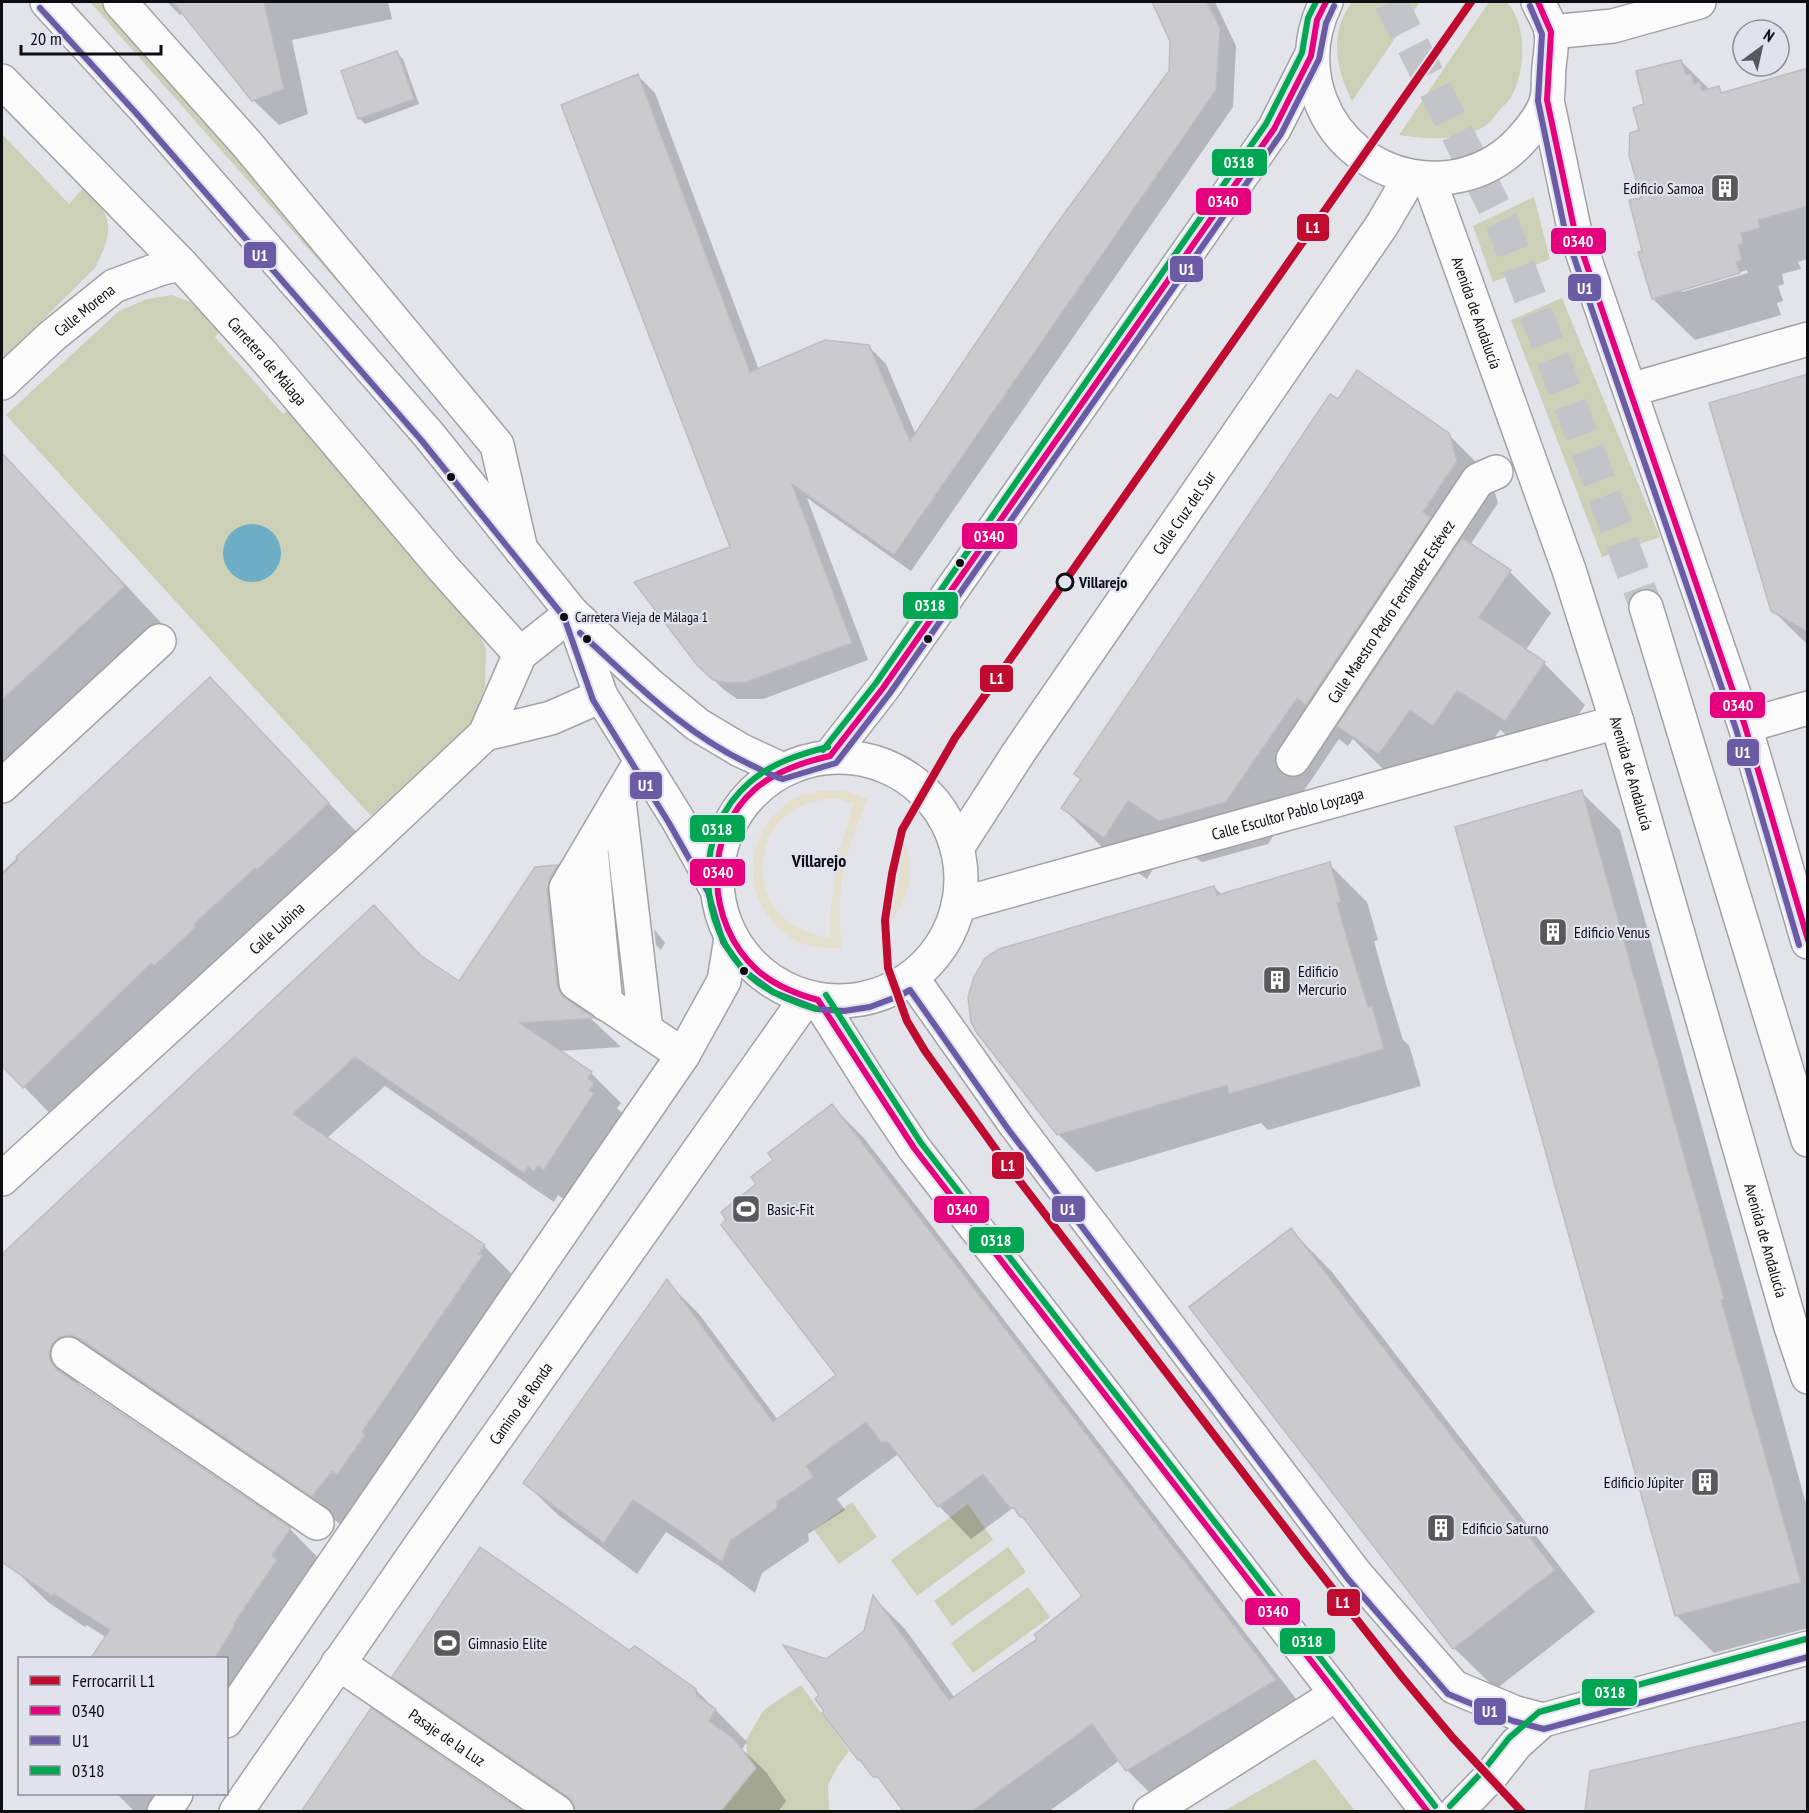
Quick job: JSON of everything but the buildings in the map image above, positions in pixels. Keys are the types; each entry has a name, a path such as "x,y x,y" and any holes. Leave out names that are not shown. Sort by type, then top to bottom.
{"main road":[{"path":"47,2 143,107 429,435 572,613 652,687 698,725 740,750 783,770"},
{"path":"120,2 246,142 497,445 521,550"},
{"path":"1538,2 1551,32 1547,100 1574,228 1745,726 1808,942"},
{"path":"1551,32 1613,26 1648,10 1699,2"},
{"path":"1317,8 1311,56 1315,86 1326,114 1341,138 1353,149 1386,169 1419,178 1459,176 1488,166 1513,149 1533,127 1547,100"},
{"path":"830,756 884,688 1274,129 1311,56"},
{"name":"Carretera de Málaga","path":"2,81 181,264 263,355 425,547 520,654"},
{"name":"Avenida de Andalucía","path":"1419,178 1569,570 1617,722 1791,1327 1808,1377"},
{"name":"Calle Cruz del Sur","path":"957,848 1019,752 1382,225 1419,178"},
{"name":"Calle Morena","path":"2,384 51,336 114,286 162,268 181,264"},
{"path":"1630,390 1808,339"},
{"name":"Calle Maestro Pedro Fernández Estévez","path":"1293,759 1478,480 1496,472"},
{"path":"1646,607 1808,1140"},
{"path":"520,654 572,613"},
{"path":"572,613 600,696 677,818 716,888 731,938 751,964 777,984 812,999 844,1002 869,998 896,987 912,978 932,959 949,934 961,886 957,848 946,820 922,791 904,776 883,765 865,760 830,756 806,761 783,770 753,790 731,819 719,853 716,888"},
{"path":"2,786 159,640"},
{"name":"Calle Lubina","path":"2,1179 351,860 485,734 520,654"},
{"path":"485,734 551,718 600,696"},
{"path":"1745,726 1808,708"},
{"name":"Calle Escultor Pablo Loyzaga","path":"958,905 1617,722"},
{"path":"641,761 566,888 576,983 684,1055"},
{"path":"619,801 646,1030"},
{"path":"228,1718 684,1055 724,981 731,938"},
{"path":"912,978 1008,1116 1355,1572 1454,1687 1516,1713 1544,1720"},
{"path":"812,999 914,1149 1428,1812"},
{"name":"Camino de Ronda","path":"236,1812 338,1663 812,999"},
{"path":"68,1354 317,1523"},
{"path":"1456,1812 1490,1777 1516,1744 1544,1720 1808,1648"},
{"name":"Pasaje de la Luz","path":"338,1663 557,1812"},
{"path":"1150,1812 1337,1694"},
{"path":"164,1812 175,1795"}],"green space":[{"path":"90,2 103,2 453,404 449,408"},
{"path":"1352,2 1420,2 1352,101 1338,63 1337,38 1345,14"},
{"path":"1489,2 1507,2 1519,23 1522,63 1510,99 1487,125 1465,135 1421,138 1399,135"},
{"path":"2,134 69,204 85,186 106,216 108,233 95,268 2,360"},
{"path":"1534,197 1550,259 1493,282 1473,226"},
{"path":"172,295 200,306 222,329 215,337 283,414 292,406 471,615 486,649 485,687 472,722 371,816 6,415 119,311 147,299"},
{"path":"1562,298 1660,537 1602,557 1511,320"},
{"path":"852,1502 877,1537 839,1564 814,1530"},
{"path":"968,1504 993,1540 917,1596 891,1560"},
{"path":"1008,1547 1026,1572 952,1626 934,1601"},
{"path":"1028,1587 1050,1617 973,1673 951,1643"},
{"path":"801,1685 849,1751 828,1785 829,1811 720,1812 749,1776 746,1740 762,1713"},
{"path":"1315,1759 1355,1811 1224,1811"}],"sand":[{"path":"820,791 844,791 868,799 850,845 841,883 841,948 809,946 791,938 777,927 767,914 754,884 755,852 760,836 769,821 793,799","holes":["836,798 854,804 837,857 830,915 830,938 799,928 779,914 768,895 764,882 764,854 775,828 795,809 810,803"]},
{"path":"905,840 910,873 909,883 903,902 891,922"}],"water":[{"path":"246,524 258,524 273,532 281,547 281,559 273,574 258,582 246,582 231,574 223,559 223,547 231,532"}],"tunnel":[{"path":"1391,2 1502,222 1646,607"}],"rail line":[{"name":"L1","path":"1471,2 955,738 902,830 885,920 888,968 907,1021 925,1051 1002,1158 1306,1555 1453,1738 1522,1812"}],"transit line":[{"name":"0318","path":"823,750 876,683 1266,124 1302,53 1308,18 1316,2"},
{"name":"0340","path":"830,756 883,688 1274,129 1311,56 1317,20 1326,2"},
{"name":"0340","path":"1538,2 1551,32 1547,100 1574,228 1745,726 1808,940"},
{"name":"U1","path":"580,633 660,705 702,737 749,764 783,779 836,763 890,693 1281,134 1319,59 1326,23 1334,6"},
{"name":"U1","path":"1530,6 1542,34 1538,101 1565,231 1736,729 1799,945"},
{"name":"U1","path":"40,8 136,113 422,441 564,617 593,700 669,823 708,892 723,942 744,971 773,992 817,1009 844,1011 870,1007 910,990 1008,1129 1348,1579 1448,1694 1513,1721 1544,1729 1808,1657"},
{"name":"0318","path":"816,1009 765,988 751,977 733,956 719,932 711,906 708,879 710,852 718,826 731,802 750,782 777,764 828,747"},
{"name":"0340","path":"818,1000 778,985 757,970 740,951 728,929 720,905 717,879 719,854 726,830 738,808 755,789 790,768 830,756"},
{"name":"0318","path":"826,995 921,1143 1435,1806"},
{"name":"0340","path":"818,1000 914,1148 1428,1812"},
{"name":"0318","path":"1450,1806 1483,1771 1509,1738 1539,1712 1806,1639"}],"place":[{"name":"Edificio Samoa","path":"1725,188"},
{"name":"Villarejo","path":"1065,582"},
{"name":"Carretera Vieja de Málaga 1","path":"564,617"},
{"name":"Edificio Venus","path":"1553,932"},
{"name":"Edificio Mercurio","path":"1277,980"},
{"name":"Basic-Fit","path":"746,1209"},
{"name":"Edificio Júpiter","path":"1705,1482"},
{"name":"Edificio Saturno","path":"1441,1528"},
{"name":"Gimnasio Elite","path":"447,1643"}],"district":[{"name":"Villarejo","path":"819,860"}]}
